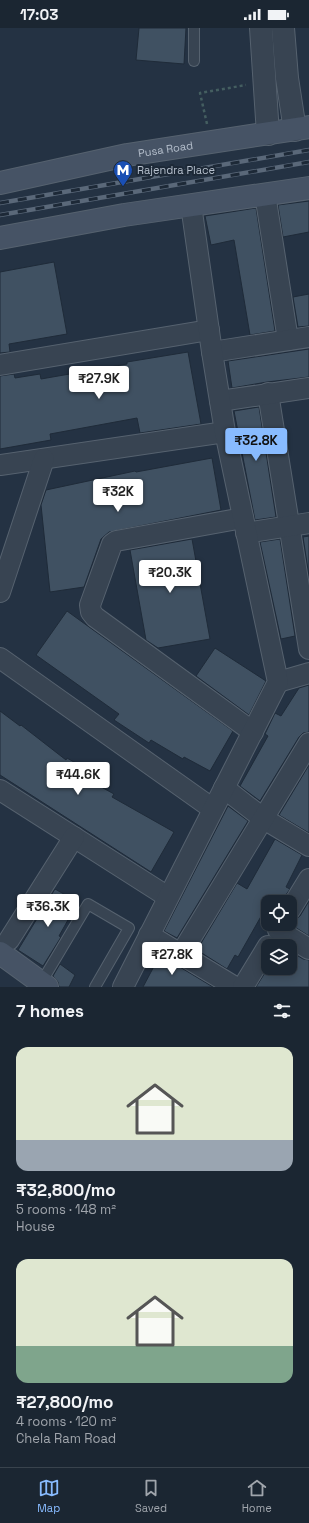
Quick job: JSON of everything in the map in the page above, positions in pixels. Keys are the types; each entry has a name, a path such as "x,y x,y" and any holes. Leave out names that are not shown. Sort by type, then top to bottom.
{"main road":[{"name":"Pusa Road","path":"0,183 127,155 302,128"},
{"path":"0,238 124,215 309,188"},
{"path":"5,947 44,985"}],"street":[{"path":"261,28 268,134"},
{"path":"283,28 287,78 302,128"},
{"path":"265,194 288,340"},
{"path":"123,987 278,682 225,432 208,330 191,205"},
{"path":"0,365 208,330"},
{"path":"212,352 309,337"},
{"path":"220,401 309,388"},
{"path":"268,393 288,526 309,650"},
{"path":"0,465 225,432"},
{"path":"0,592 44,459"},
{"path":"253,732 95,617 91,612 90,605 112,544 116,541 245,526 288,526 309,523"},
{"path":"0,658 213,809"},
{"path":"278,682 309,673"},
{"path":"181,954 309,743"},
{"path":"224,788 264,819 309,846"},
{"path":"0,790 168,897"},
{"path":"5,947 43,872 74,837"},
{"path":"297,899 309,880"},
{"path":"149,935 235,987"},
{"path":"243,987 274,937 309,949"}],"lane":[{"path":"194,28 194,61"},
{"path":"44,985 88,904 129,928 95,987"}],"path":[{"path":"210,142 200,93 265,82"}],"building":[{"path":"139,28 186,28 184,64 136,60"},
{"path":"309,201 309,232 283,237 278,205"},
{"path":"256,208 275,331 250,335 234,240 211,245 205,216"},
{"path":"54,262 67,334 9,344 10,352 0,353 0,272"},
{"path":"309,294 309,326 298,327 293,297"},
{"path":"309,349 309,377 232,388 228,361"},
{"path":"188,352 201,424 140,433 137,418 50,434 51,440 0,449 0,376 14,374 15,378 40,374 41,379"},
{"path":"259,407 276,517 255,520 234,411"},
{"path":"212,458 221,510 109,532 101,539 84,587 50,592 41,505 46,490 135,471"},
{"path":"309,536 309,576 303,537"},
{"path":"192,539 210,639 158,648 146,640 130,550"},
{"path":"280,539 295,636 281,639 260,542"},
{"path":"67,611 233,731 210,771 184,757 183,759 151,740 149,743 114,720 119,714 36,655"},
{"path":"215,648 266,681 249,715 196,676"},
{"path":"309,685 309,732 303,733 299,737 260,801 240,786 268,736 265,734 275,713 281,716 299,688"},
{"path":"0,711 20,726 21,725 66,760 67,758 88,770 83,777 114,794 112,797 174,832 151,872 0,775"},
{"path":"309,765 309,833 279,815"},
{"path":"228,806 248,821 177,938 164,931"},
{"path":"275,839 302,855 286,887 290,889 286,895 261,895 261,916 238,957 235,955 227,969 197,950 237,883 247,889"},
{"path":"55,889 78,902 59,936 61,937 43,966 18,950"},
{"path":"309,901 309,936 297,928 297,918"},
{"path":"160,955 213,987 143,987"},
{"path":"297,955 303,959 309,960 309,987 256,987 264,975 297,975"},
{"path":"60,964 75,975 69,987 59,987 58,982 53,976"}],"railway":[{"path":"0,203 309,150"},
{"path":"0,215 309,162"}],"place":[{"name":"Rajendra Place","path":"123,187"}]}
